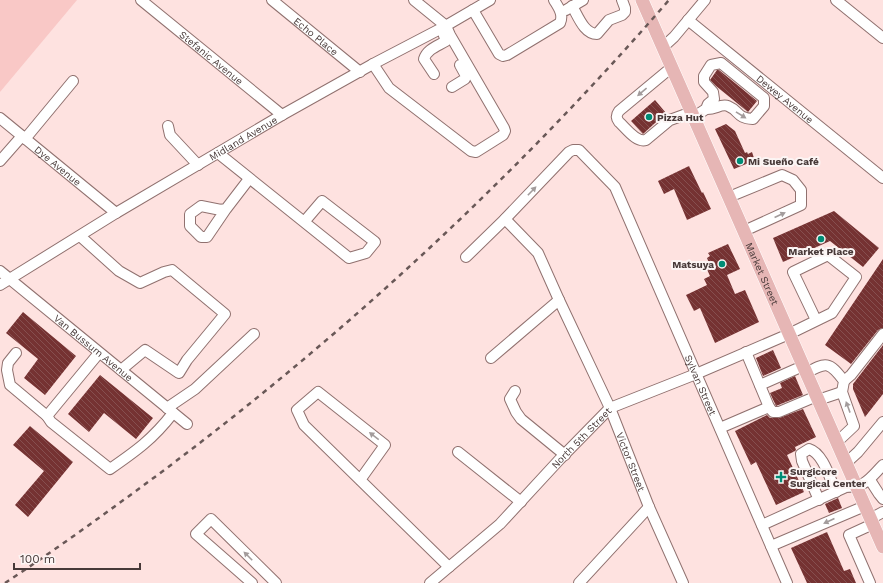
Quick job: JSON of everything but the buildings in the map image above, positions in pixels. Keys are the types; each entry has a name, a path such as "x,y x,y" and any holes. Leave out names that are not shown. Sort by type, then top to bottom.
{"main road":[{"name":"Market Street","path":"642,0 883,548"}],"street":[{"name":"Stefanic Avenue","path":"141,0 282,115"},
{"name":"Echo Place","path":"272,0 360,72"},
{"path":"373,64 389,88 471,151 476,152 503,135 505,131 504,128 444,27 414,0"},
{"name":"Midland Avenue","path":"0,285 116,213 282,115 373,64 444,27 490,0"},
{"path":"472,10 499,54 503,56 560,23 562,18 561,13 554,0"},
{"path":"561,13 583,0"},
{"path":"572,6 587,31 592,34 597,34 609,20 622,15 625,12 622,0"},
{"path":"663,47 674,37 704,0"},
{"path":"836,0 883,38"},
{"name":"Dewey Avenue","path":"688,20 883,178"},
{"path":"444,27 446,41 466,76 465,79 452,87"},
{"path":"434,74 424,59 425,54 446,41"},
{"path":"672,67 619,111 617,115 619,122 637,139 642,141 646,140 670,120 693,115 706,109 712,110 720,105 728,106 744,119 754,119 764,106 764,98 721,63 711,65 704,76 704,82 713,92 714,99 708,104 706,109"},
{"path":"0,161 24,137 73,81"},
{"name":"Dye Avenue","path":"0,118 116,213"},
{"path":"168,126 170,135 198,164"},
{"name":"Sylvan Street","path":"505,219 569,152 573,150 579,150 615,187 787,583"},
{"path":"218,153 348,258 366,254 375,242 322,201 304,222"},
{"path":"729,196 782,174 793,180 801,190 801,205 744,231"},
{"path":"226,209 249,179"},
{"path":"466,257 505,219"},
{"name":"Victor Street","path":"505,219 538,253 610,408 649,507 683,583"},
{"path":"80,236 119,271 140,283 172,270 225,314 187,360 179,374 146,350 121,370"},
{"name":"North 5th Street","path":"430,583 500,524 610,408 696,374 789,334 832,312 856,277 828,255 793,272 816,320"},
{"name":"Van Bussum Avenue","path":"0,271 9,280 187,424"},
{"path":"491,358 559,300"},
{"path":"16,353 8,363 7,370 10,384 47,416 51,422 110,469 142,446 160,429 170,410 195,389 254,334"},
{"path":"837,442 854,426 842,392 844,380 851,375 883,334"},
{"path":"746,352 769,407 773,412 779,412 817,398 842,392"},
{"path":"47,416 99,353"},
{"path":"760,385 824,365 828,365 844,380"},
{"path":"515,391 510,399 521,419 565,455"},
{"path":"360,480 385,445 318,392 297,410 304,425 360,480 449,567"},
{"path":"720,428 769,407"},
{"path":"846,462 858,452 883,422"},
{"path":"819,500 802,461 801,454 809,449 814,451 819,456 836,492"},
{"path":"458,452 521,502"},
{"path":"883,465 872,476 871,481 883,499"},
{"path":"762,525 846,487 856,487 871,481 883,472"},
{"path":"771,546 865,506"},
{"path":"579,583 649,507"},
{"path":"870,583 849,535 872,522 883,512"},
{"path":"252,583 196,534 211,519 276,583"},
{"path":"258,583 267,574"}],"shaded area":[{"path":"0,0 77,0 0,92"}],"railway":[{"path":"5,583 118,504 193,448 338,330 408,268 543,138 607,70 669,0"}],"place":[{"name":"Pizza Hut","path":"649,117"},
{"name":"Mi Sueño Café","path":"740,161"},
{"name":"Market Place","path":"821,239"},
{"name":"Matsuya","path":"722,264"},
{"name":"Surgicore Surgical Center","path":"781,477"}]}
